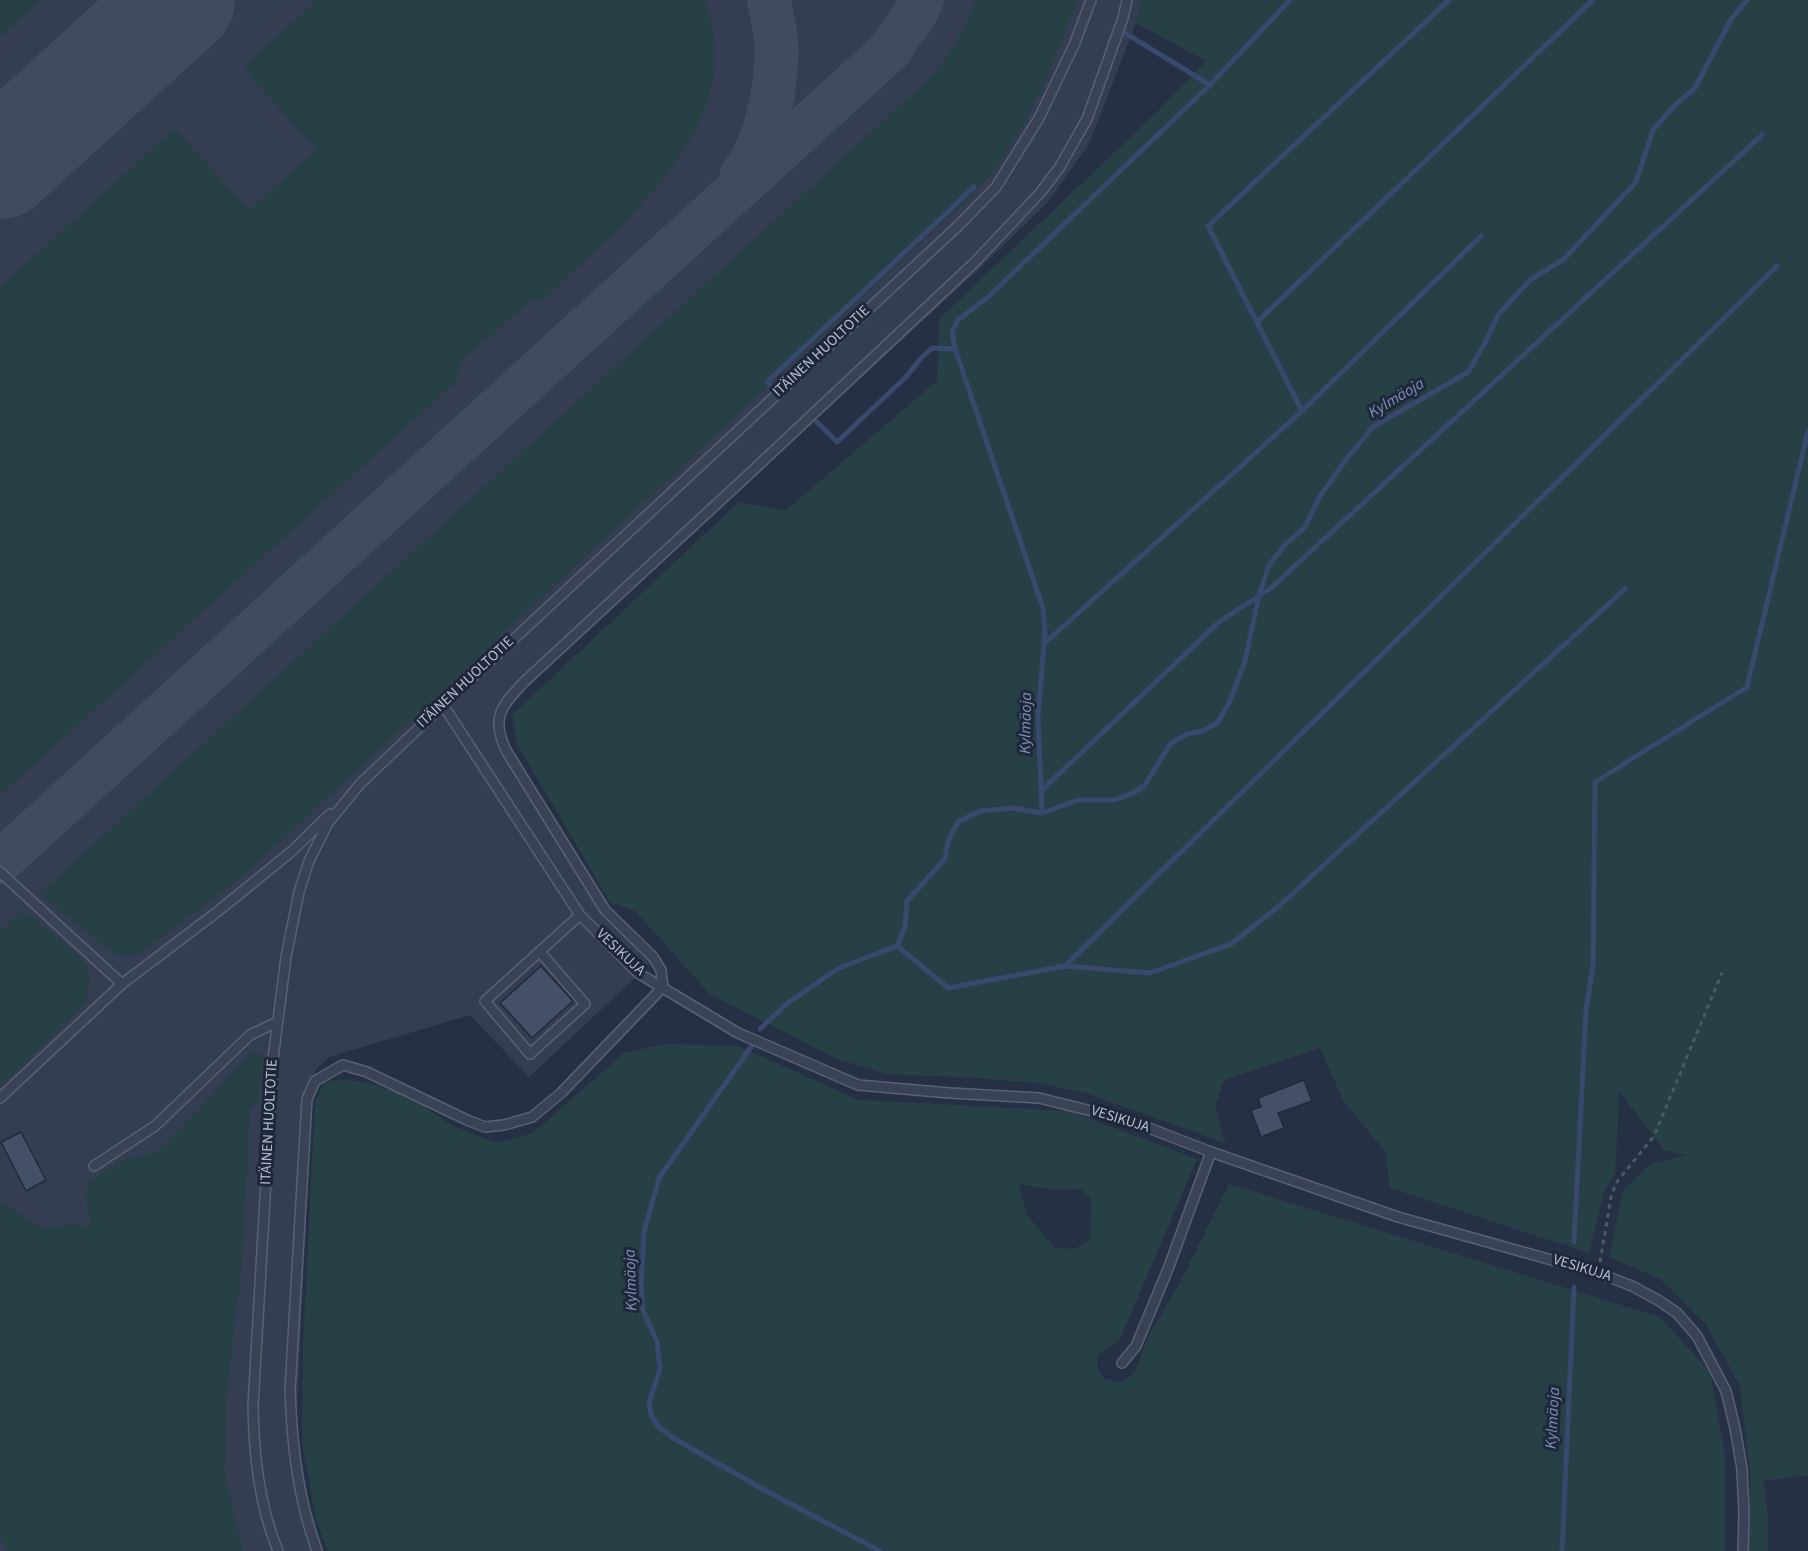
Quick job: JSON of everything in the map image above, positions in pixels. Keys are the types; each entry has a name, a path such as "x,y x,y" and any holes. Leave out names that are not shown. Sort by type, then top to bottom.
{"lane":[{"name":"ITÄINEN HUOLTOTIE","path":"278,1551 261,1495 254,1439 253,1406 277,1022 299,892 309,861 328,823 360,784 442,705 958,226 996,187 1039,118 1074,45 1091,0"},
{"path":"317,1551 303,1505 297,1474 292,1438 290,1390 307,1099 315,1081 343,1065 367,1072 485,1127 504,1125 532,1117 561,1093 663,987 661,970 653,957 605,910 507,752 498,735 498,721 504,703 974,263 1040,193 1059,168 1087,119 1127,0"},
{"name":"VESIKUJA","path":"442,705 580,915 638,973 738,1033 858,1085 950,1094 1039,1098 1128,1120 1211,1152 1398,1217 1598,1273 1632,1286 1677,1313 1697,1336 1726,1391 1736,1428 1742,1469 1743,1551"},
{"path":"0,1098 122,984 217,912 292,851 360,784"},
{"path":"0,872 122,984"},
{"path":"540,952 585,1004 530,1054 485,1001 580,915"},
{"path":"94,1166 155,1126 250,1035 277,1022"},
{"path":"1122,1363 1136,1346 1168,1269 1211,1152"}],"path":[{"path":"1598,1273 1609,1208 1616,1183 1654,1136 1722,973"}],"shaded area":[{"path":"0,0 1141,0 1136,23 1089,144 1048,202 977,271 752,478 522,681 501,703 494,717 495,737 607,917 652,962 529,1077 470,1015 329,1057 317,1068 313,1076 297,1411 298,1443 309,1504 324,1551 0,1551"}],"green space":[{"path":"0,0 41,0 0,37"},
{"path":"316,0 704,0 715,45 711,88 696,129 672,168 642,205 608,239 543,300 530,302 461,361 456,382 0,796 0,287 175,128 249,210 316,150 243,68"},
{"path":"976,0 1078,0 1051,68 1030,112 991,174 966,201 245,875 137,956 116,956 39,894 932,76 961,35"},
{"path":"1141,0 1808,0 1808,1475 1764,1481 1768,1551 1747,1551 1751,1480 1740,1386 1706,1324 1660,1279 1609,1257 1623,1190 1651,1164 1686,1155 1664,1150 1619,1091 1615,1175 1604,1192 1589,1253 1390,1188 1385,1151 1344,1102 1320,1048 1224,1080 1215,1105 1225,1143 1086,1093 1037,1083 887,1074 837,1059 710,994 635,911 610,902 517,744 512,715 739,502 785,511 937,381 939,319 1160,109 1206,61 1136,23"},
{"path":"23,910 73,950 88,967 90,980 86,1003 0,1087 0,931"},
{"path":"665,1044 738,1046 859,1100 1069,1111 1197,1159 1120,1339 1098,1355 1097,1367 1104,1378 1118,1382 1129,1378 1138,1365 1148,1337 1182,1279 1229,1184 1660,1317 1710,1372 1725,1455 1725,1551 328,1551 316,1520 302,1442 303,1346 315,1102 324,1083 339,1079 365,1082 409,1096 451,1125 497,1143 533,1133 624,1053","holes":["1019,1184 1053,1190 1080,1189 1091,1198 1090,1239 1075,1249 1055,1248 1027,1215"]},
{"path":"253,1050 264,1057 259,1101 250,1109 242,1264 226,1400 225,1475 243,1551 7,1551 0,1537 0,1196 2,1202 43,1229 74,1223 91,1228 85,1194 89,1182 123,1160 159,1151"}],"building":[{"path":"541,966 573,1001 532,1038 500,1003"},
{"path":"1304,1080 1312,1101 1278,1113 1284,1128 1261,1137 1251,1110 1261,1107 1258,1098"},
{"path":"21,1132 46,1180 26,1191 1,1142"}],"waterway":[{"name":"Kylmäoja","path":"1042,813 1038,715 1045,633 1043,608 955,349 952,332 958,320 987,298 1210,85 1290,0"},
{"path":"1045,643 1302,411 1208,226 1449,0"},
{"path":"1257,322 1593,0"},
{"name":"Kylmäoja","path":"760,1029 789,1002 839,968 897,946 905,927 907,901 945,859 948,841 958,822 980,811 1014,808 1042,813 1078,800 1115,800 1131,794 1144,786 1171,743 1187,734 1203,731 1218,722 1230,701 1245,661 1259,595 1269,565 1286,544 1305,527 1320,496 1345,461 1373,427 1468,372 1498,315 1530,280 1564,259 1636,182 1653,130 1672,108 1695,88 1730,21 1747,0"},
{"path":"1125,33 1210,85"},
{"path":"1041,791 1219,622 1271,588 1762,135"},
{"path":"769,384 767,382 974,187"},
{"path":"1302,411 1481,236"},
{"path":"897,946 948,988 1065,966 1777,266"},
{"path":"817,422 837,442 906,377 932,348 955,349"},
{"path":"1574,1242 1586,1010 1593,966 1595,782 1747,687 1808,431"},
{"path":"1065,966 1150,973 1231,944 1278,907 1625,589"},
{"name":"Kylmäoja","path":"751,1047 659,1178 644,1232 641,1285 643,1310 657,1342 660,1368 649,1403 651,1415 659,1427 673,1438 768,1492 880,1551"},
{"name":"Kylmäoja","path":"1562,1551 1574,1287"}],"taxiway":[{"path":"742,174 759,145 773,92 776,41 769,0"},
{"path":"0,862 889,51 922,0"}],"runway":[{"path":"0,164 180,0"}]}
